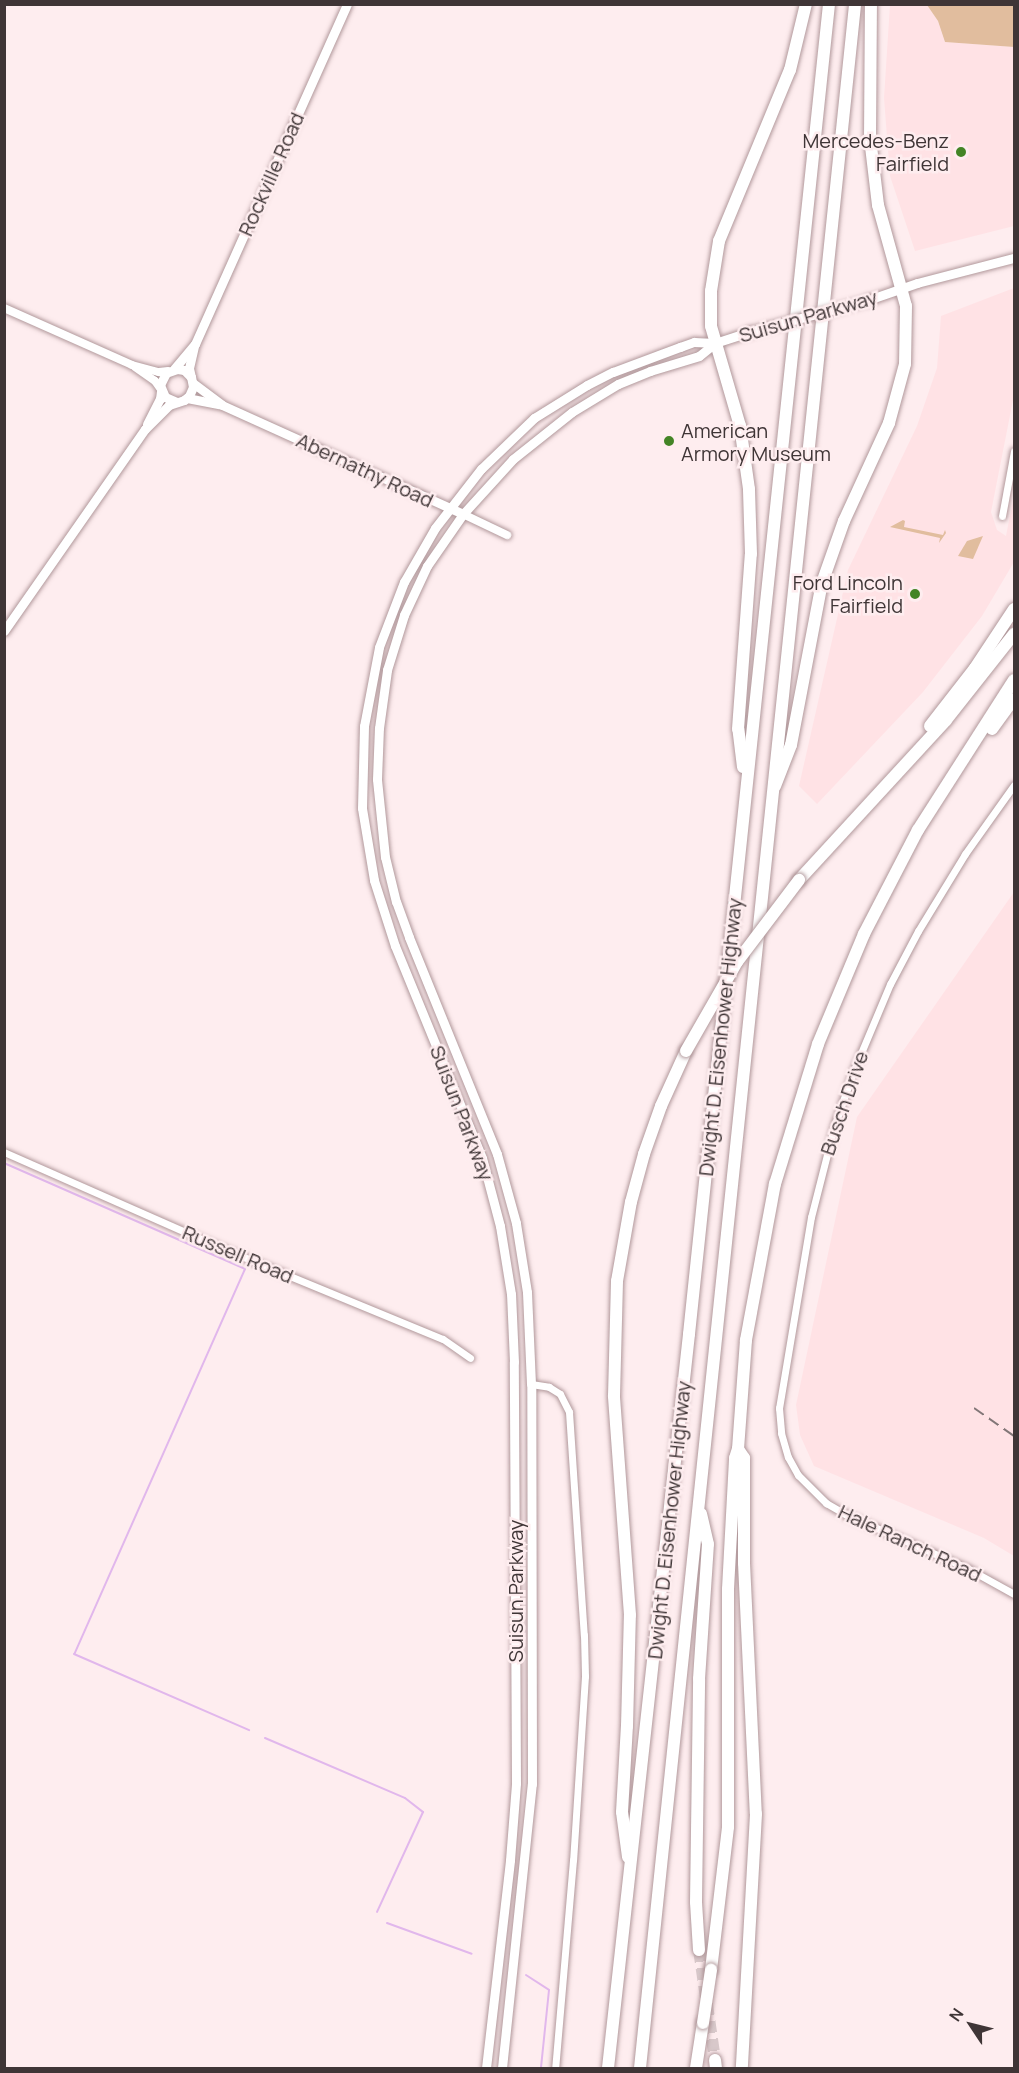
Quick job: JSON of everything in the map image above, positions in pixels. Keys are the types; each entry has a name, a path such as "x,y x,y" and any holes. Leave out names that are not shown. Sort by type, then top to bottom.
{"highway":[{"path":"746,791 738,729 751,554 749,499 740,426 711,326 711,291 719,241 790,70 806,4"},
{"name":"Dwight D. Eisenhower Highway","path":"608,2068 829,4"},
{"name":"Dwight D. Eisenhower Highway","path":"640,2068 855,4"},
{"path":"771,795 791,745 822,583 832,552 877,453 899,395 908,330 906,306 878,205 870,138 871,4"},
{"path":"873,801 975,668 1014,609"},
{"path":"629,1864 623,1835 622,1812 630,1615 614,1395 614,1323 617,1281 631,1202 661,1106 686,1052 737,962 799,880 946,720 1014,634"},
{"path":"696,2068 711,1970 728,1827 728,1589 735,1458 738,1449 746,1340 765,1228 789,1133 818,1044 842,981 886,889 918,830 1014,680"},
{"path":"918,830 1014,699"},
{"path":"738,1449 744,1458 744,1563 756,1814 742,2068"},
{"path":"699,1506 708,1544 699,1690 696,1902 699,1950"}],"main road":[{"name":"Rockville Road","path":"192,380 189,368 195,344 347,4"},
{"name":"Suisun Parkway","path":"502,2068 532,1785 531,1384 525,1280 508,1188 486,1122 396,902 385,857 378,807 377,753 387,670 415,590 442,542 462,514 513,459 572,412 618,384 667,365 699,356 715,344 749,332 1014,258"},
{"name":"Suisun Parkway","path":"486,2068 510,1860 516,1783 514,1397 510,1294 500,1226 482,1158 395,946 379,898 365,834 361,780 363,726 379,647 404,582 448,508 481,469 534,418 613,372 694,342 715,344"},
{"name":"Rockville Road","path":"171,370 195,344"},
{"path":"4,631 145,429 169,405 182,400 192,380 184,370 171,370 162,378 161,390 145,429"},
{"name":"Abernathy Road","path":"192,380 222,405 462,514"},
{"path":"161,390 168,399 182,400"},
{"name":"Abernathy Road","path":"182,400 222,405"}],"street":[{"path":"4,308 132,365 159,372 171,370"},
{"path":"132,365 155,381 161,390"},
{"path":"1002,516 1014,451"},
{"name":"Abernathy Road","path":"462,514 507,536"},
{"name":"Busch Drive","path":"788,1457 781,1433 778,1408 810,1218 834,1127 874,1021 918,931 965,854 1014,785"},
{"name":"Russell Road","path":"4,1152 217,1246 443,1339 470,1358"},
{"path":"531,1384 549,1387 566,1404 569,1412 585,1676 573,1860 555,2068"},
{"name":"Hale Ranch Road","path":"788,1457 798,1475 826,1503 845,1514 967,1568 1014,1594"}],"shaded area":[{"path":"890,5 927,5 938,21 945,42 1014,47 1014,226 915,251 890,176 884,98"},
{"path":"927,5 1014,5 1014,47 945,42 938,21"},
{"path":"1014,288 1014,395 991,512 997,530 1006,536 1014,496 1014,562 982,616 923,692 817,804 799,786 848,570 917,426 937,368 941,316"},
{"path":"905,521 904,527 943,535 945,530 946,533 939,543 940,538 890,527"},
{"path":"983,536 973,559 958,556 967,541"},
{"path":"1014,892 1014,1556 984,1538 814,1466 800,1435 796,1405 857,1117"}],"waterway":[{"path":"4,1163 245,1269 74,1654 249,1730"},
{"path":"265,1738 405,1798 423,1812 377,1912"},
{"path":"387,1923 472,1954"},
{"path":"526,1975 549,1990 541,2068"}],"tunnel":[{"path":"699,1950 715,2060"}],"railway":[{"path":"974,1408 1014,1436"}],"place":[{"name":"Mercedes-Benz Fairfield","path":"961,152"},
{"name":"American Armory Museum","path":"669,441"},
{"name":"Ford Lincoln Fairfield","path":"915,594"}]}
